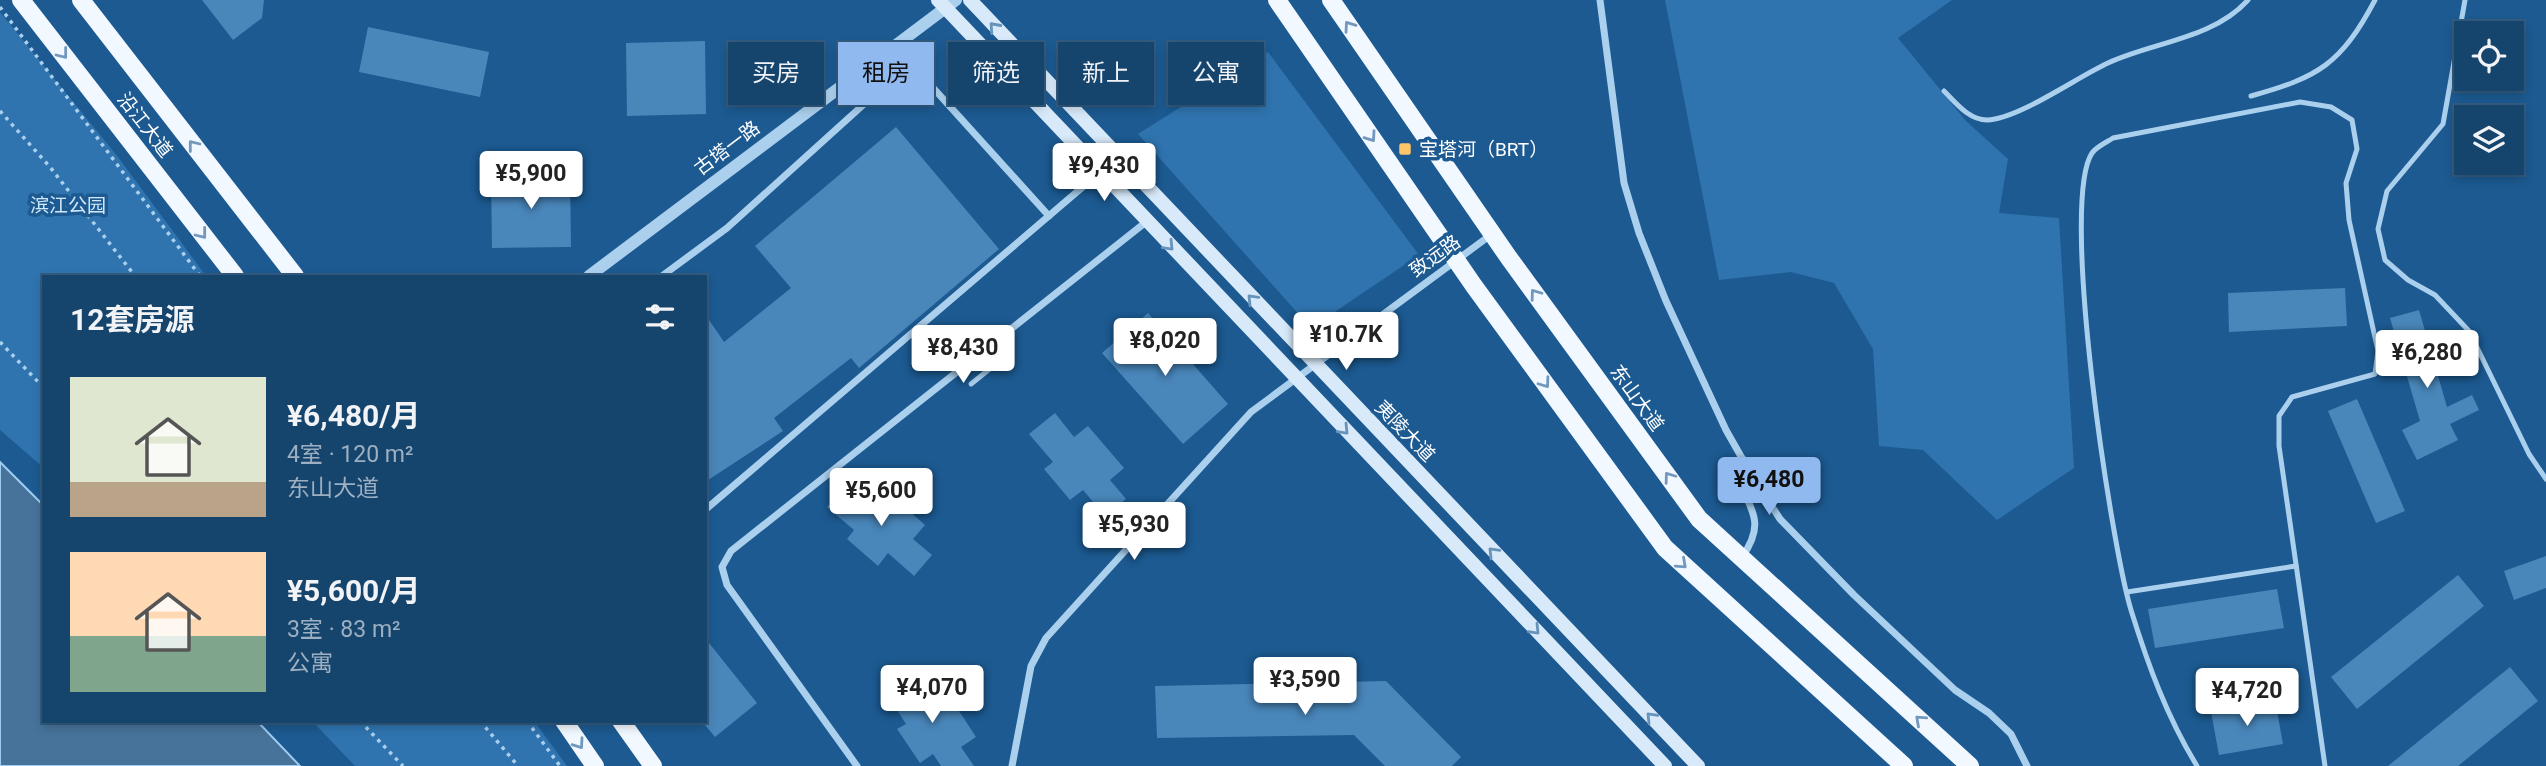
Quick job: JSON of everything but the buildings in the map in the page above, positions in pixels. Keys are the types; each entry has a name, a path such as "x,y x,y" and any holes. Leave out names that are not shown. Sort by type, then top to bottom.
{"main road":[{"name":"沿江大道","path":"21,0 234,275"},
{"name":"沿江大道","path":"81,0 294,275"},
{"name":"夷陵大道","path":"970,0 1698,766"},
{"path":"1277,0 1456,260 1665,548 1905,766"},
{"name":"东山大道","path":"1331,0 1492,234 1699,519 1970,766"},
{"path":"946,3 1099,173 1665,766"},
{"path":"565,723 595,766"},
{"path":"622,723 653,766"}],"street":[{"path":"1600,0 1624,183 1639,233 1666,301 1743,459 1780,519 1915,653 2011,734 2027,766"},
{"name":"古塔一路","path":"590,275 946,3"},
{"path":"663,275 727,228 894,78 912,75 926,80 1049,216"},
{"path":"707,508 1099,173"},
{"path":"857,766 727,585 723,567 731,551 1146,222"},
{"name":"致远路","path":"1012,766 1031,666 1046,638 1251,412 1297,381 1314,364 1492,234"},
{"path":"1741,558 1753,541 1756,521 1738,475 1738,465 1743,459"}],"lane":[{"path":"1944,91 1966,113 1986,120 2008,115 2111,61 2210,27 2241,8 2248,0"},
{"path":"2250,96 2299,82 2335,59 2357,35 2375,0"},
{"path":"2465,0 2443,124 2387,191 2378,229 2385,260 2408,279 2435,295 2469,331 2529,454 2546,478"},
{"path":"2197,766 2161,700 2127,592 2113,529 2089,354 2081,224 2084,180 2092,153 2113,138 2300,102 2331,107 2352,120 2357,149 2346,183 2349,220 2378,351 2375,374 2292,397 2279,416 2279,446 2325,766"},
{"path":"971,384 997,363 1011,345 1010,329"},
{"path":"2127,592 2296,566"}],"path":[{"path":"0,7 199,275"},
{"path":"0,111 50,167 134,275"},
{"path":"0,342 42,386"},
{"path":"362,723 403,766"},
{"path":"482,723 518,766"},
{"path":"528,723 560,766"}],"green space":[{"path":"1665,0 1952,0 1898,38 1966,121 2008,159 1999,213 2059,218 2074,468 1997,520 1923,450 1879,446 1873,349 1834,283 1791,272 1719,280"},
{"name":"滨江公园","path":"0,12 118,157 205,275 42,275 42,466 0,430"},
{"path":"1268,52 1419,255 1311,328 1138,134 1184,105 1264,105 1264,55"},
{"path":"314,723 535,723 567,766 355,766"}],"shaded area":[{"path":"0,462 42,504 42,723 259,723 300,766 0,766"}],"place":[{"name":"宝塔河（BRT）","path":"1405,149"}]}
